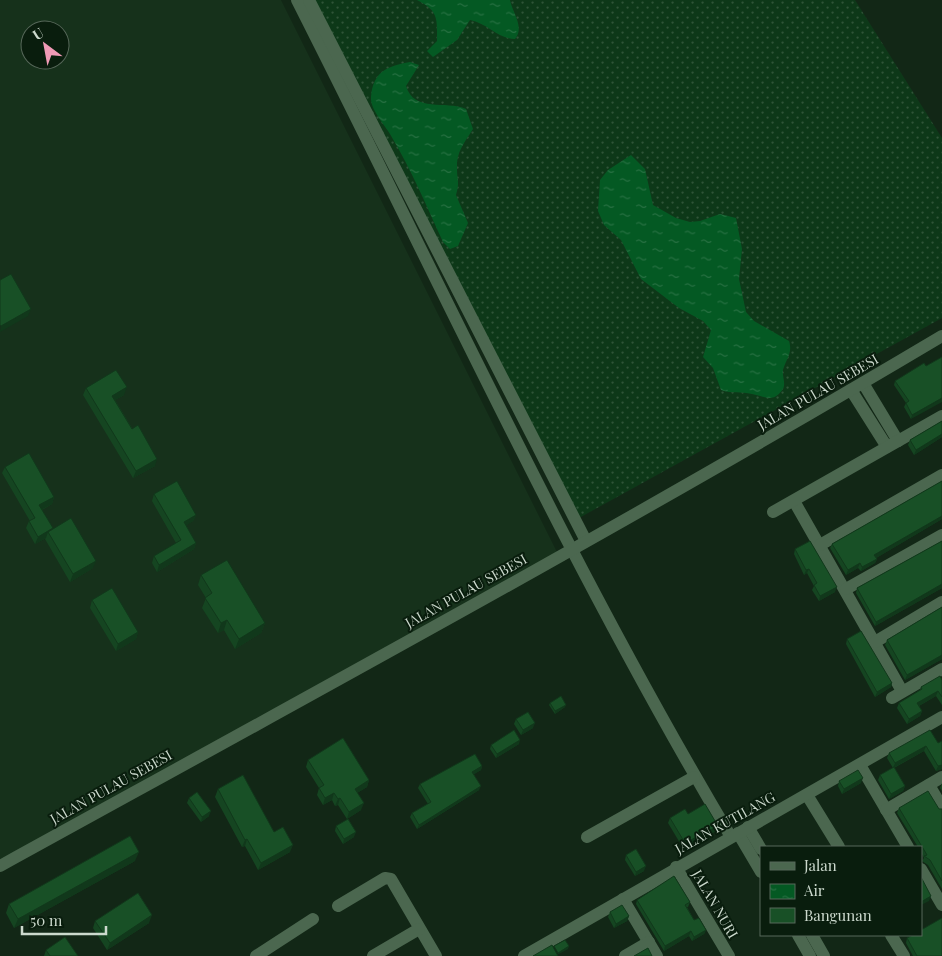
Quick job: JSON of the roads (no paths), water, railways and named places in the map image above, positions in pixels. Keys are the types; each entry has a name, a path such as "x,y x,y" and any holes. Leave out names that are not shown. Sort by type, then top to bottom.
{"street":[{"path":"298,0 572,549 694,777 739,833 760,870"},
{"path":"309,0 586,542"},
{"name":"JALAN PULAU SEBESI","path":"0,866 586,542 942,336"},
{"path":"863,383 893,444"},
{"path":"851,390 893,444"},
{"path":"773,512 942,416"},
{"path":"820,545 942,475"},
{"path":"794,501 875,642 897,694 942,669"},
{"path":"846,589 942,535"},
{"path":"875,642 942,602"},
{"name":"JALAN KUTILANG","path":"524,956 676,867 860,765 942,717"},
{"path":"860,765 907,846"},
{"path":"587,838 694,777"},
{"path":"886,810 942,777"},
{"path":"929,785 942,806"},
{"path":"807,794 838,846"},
{"path":"739,833 760,848"},
{"name":"JALAN NURI","path":"676,867 728,956"},
{"path":"922,871 942,905"},
{"path":"338,906 385,878 391,879 436,956"},
{"path":"623,898 657,956"},
{"path":"256,956 313,918"},
{"path":"373,956 419,929"},
{"path":"799,936 810,956"},
{"path":"813,936 824,956"},
{"path":"892,936 904,956"},
{"path":"625,956 649,942"}],"water":[{"path":"417,0 510,0 518,25 518,34 515,39 509,38 470,20 457,40 433,57 427,51 437,41 435,16 429,8"},
{"path":"410,62 419,65 406,86 410,94 416,100 423,103 449,105 466,109 473,129 462,147 457,162 458,184 456,195 468,223 458,246 450,249 443,242 405,160 371,102 372,88 378,76 389,68"},
{"path":"631,155 645,169 653,205 676,218 690,222 700,221 720,214 736,218 742,249 739,279 746,312 754,321 789,341 790,345 790,353 783,370 784,387 776,396 768,398 748,393 721,390 713,368 703,357 711,330 703,321 679,308 641,279 621,240 604,225 598,211 600,180 608,170"}]}
